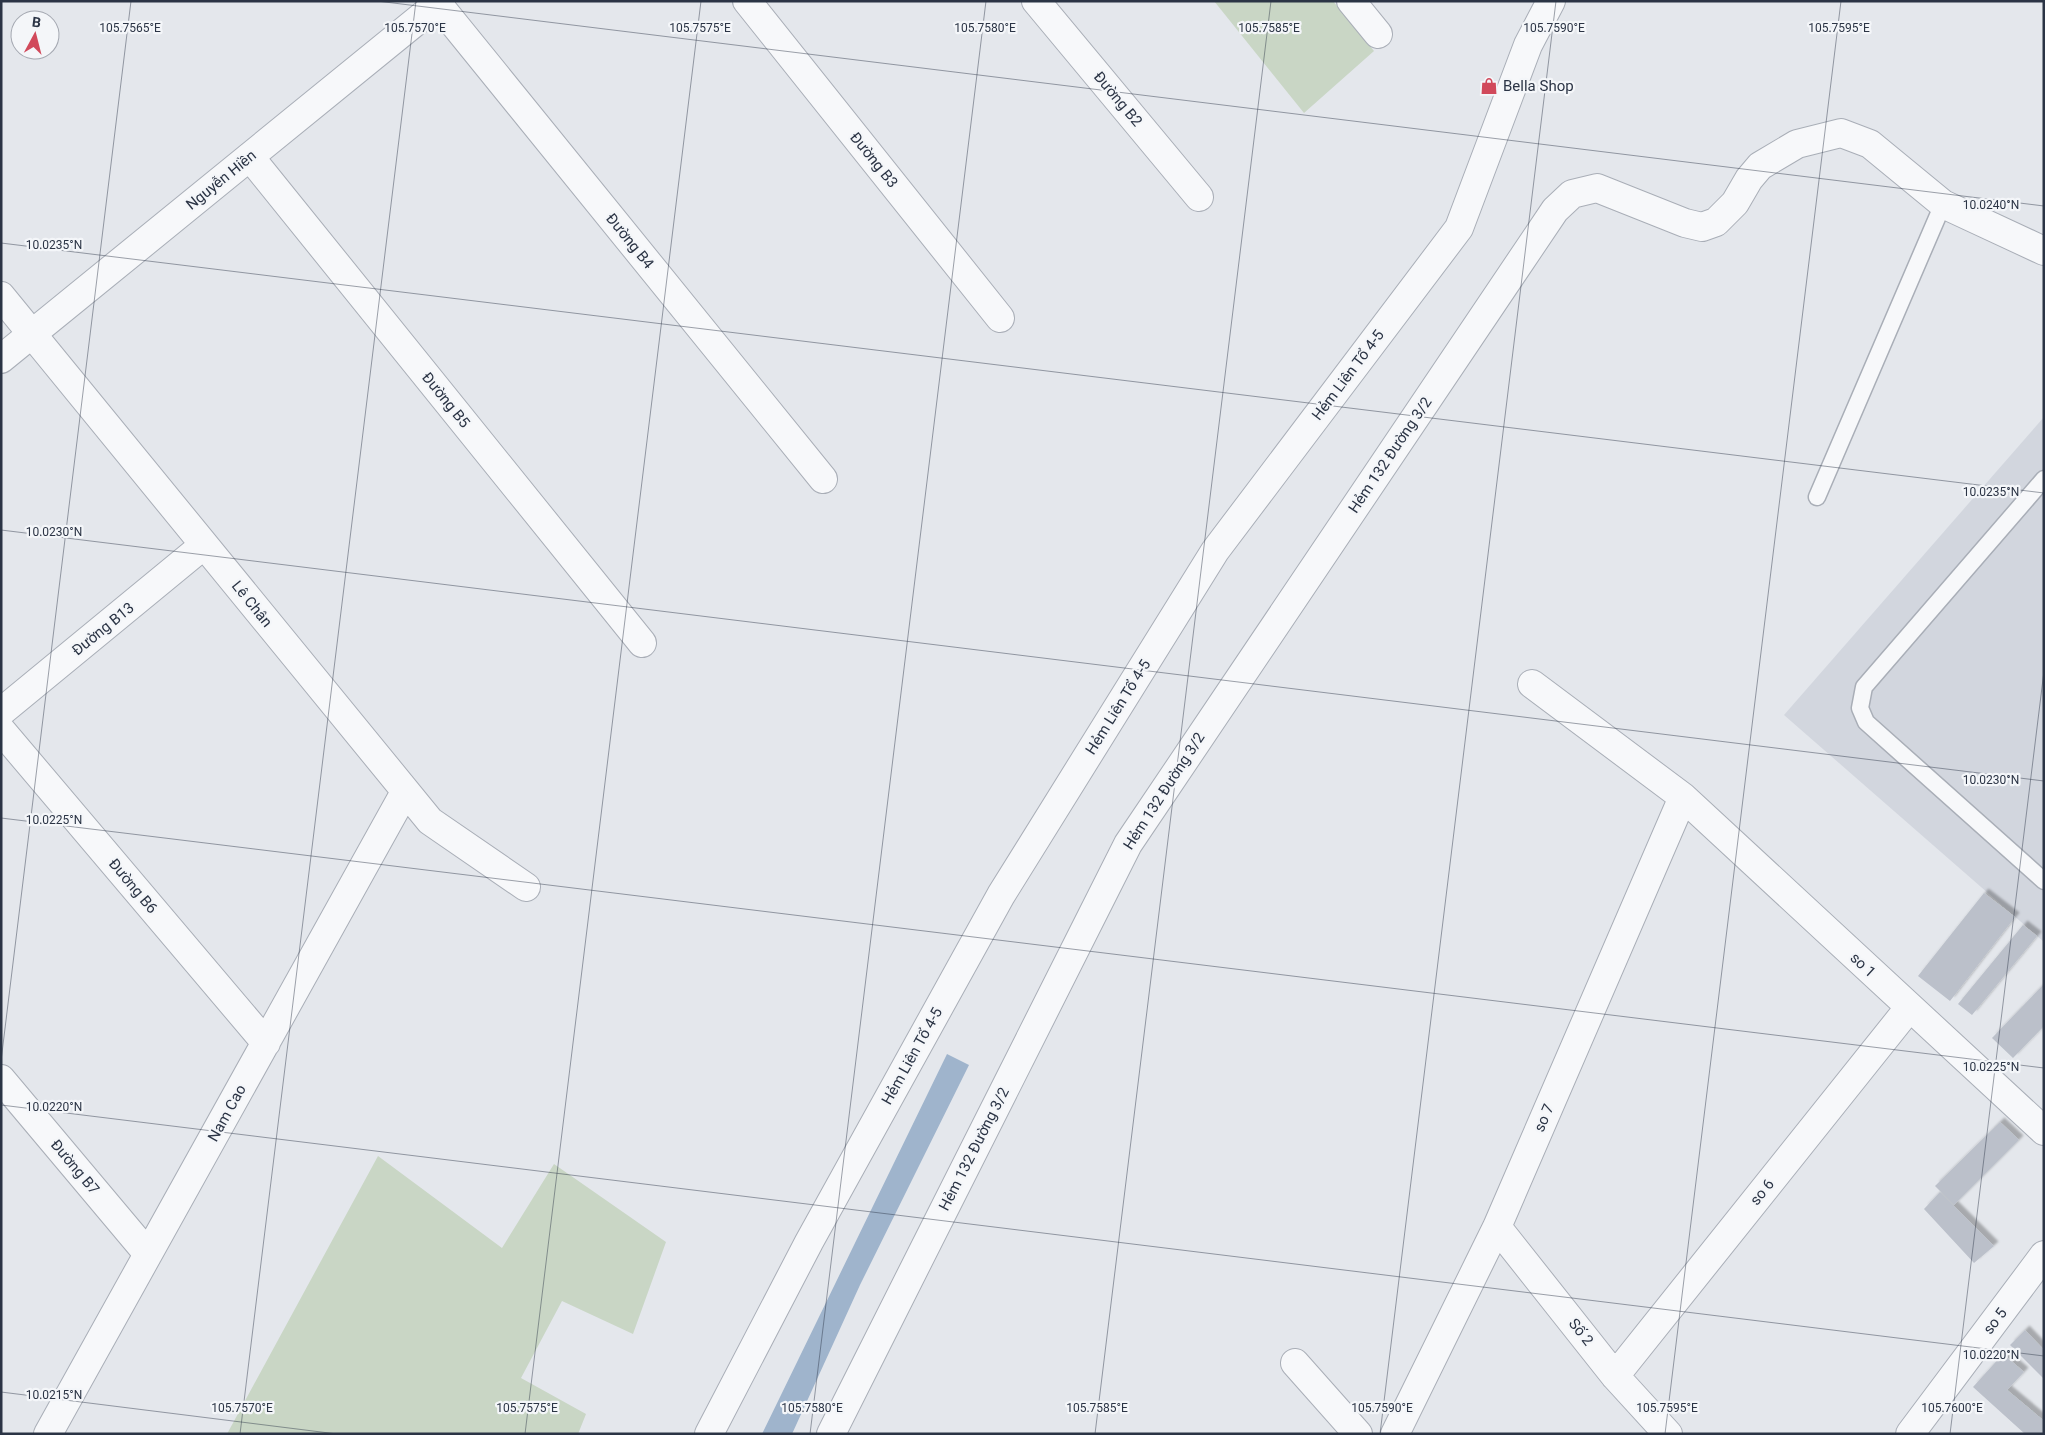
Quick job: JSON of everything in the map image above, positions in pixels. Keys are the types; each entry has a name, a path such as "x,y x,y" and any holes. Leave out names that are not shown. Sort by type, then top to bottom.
{"street":[{"name":"Đường B3","path":"747,1 1000,318"},
{"name":"Đường B2","path":"1036,1 1199,197"},
{"path":"1351,1 1378,34"},
{"name":"Hẻm Liên Tổ 4-5","path":"709,1434 809,1242 1001,895 1215,551 1459,228 1528,45 1551,1"},
{"name":"Nguyễn Hiền","path":"1,359 440,2"},
{"name":"Đường B4","path":"440,2 823,479"},
{"name":"Hẻm 132 Đường 3/2","path":"830,1434 1128,844 1555,210 1572,194 1597,188 1685,223 1702,226 1716,222 1735,202 1749,179 1760,166 1797,144 1841,133 1870,144 1943,204"},
{"name":"Đường B5","path":"250,157 642,643"},
{"path":"1943,204 2044,251"},
{"name":"Lê Chân","path":"1,296 430,821 526,887"},
{"name":"Đường B13","path":"1,712 204,545"},
{"name":"so 1","path":"1532,684 1683,797 2044,1131"},
{"name":"Đường B6","path":"1,730 266,1043"},
{"name":"Nam Cao","path":"48,1434 405,792"},
{"name":"so 7","path":"1395,1434 1497,1227 1683,797"},
{"name":"so 6","path":"1615,1376 1909,1008"},
{"name":"Đường B7","path":"1,1079 148,1254"},
{"name":"Số 2","path":"1497,1227 1615,1376 1668,1434"},
{"name":"so 5","path":"1910,1434 2044,1255"},
{"path":"1296,1363 1358,1434"}],"lane":[{"path":"1817,497 1943,204"},
{"path":"2044,479 1864,688 1860,708 1866,722 2044,881"}],"shaded area":[{"path":"2044,417 2044,942 1784,715"}],"green space":[{"path":"1214,1 1333,1 1374,51 1304,113"},
{"path":"378,1156 502,1248 554,1164 666,1242 633,1334 562,1301 521,1378 586,1414 578,1434 227,1434"}],"water":[{"path":"947,1054 969,1065 860,1285 792,1434 762,1434"}],"building":[{"path":"1984,893 2015,917 1950,1001 1918,976"},
{"path":"2023,925 2037,936 1972,1015 1958,1004"},
{"path":"2044,984 2044,1026 2013,1058 1992,1038"},
{"path":"2000,1122 2019,1140 1954,1205 1935,1186"},
{"path":"1940,1192 1994,1246 1974,1263 1924,1209"},
{"path":"2025,1330 2044,1350 2044,1379 2010,1345"},
{"path":"2003,1354 2024,1372 2007,1390 2044,1421 2044,1434 2025,1434 1973,1387"}],"place":[{"name":"Bella Shop","path":"1489,86"}]}
